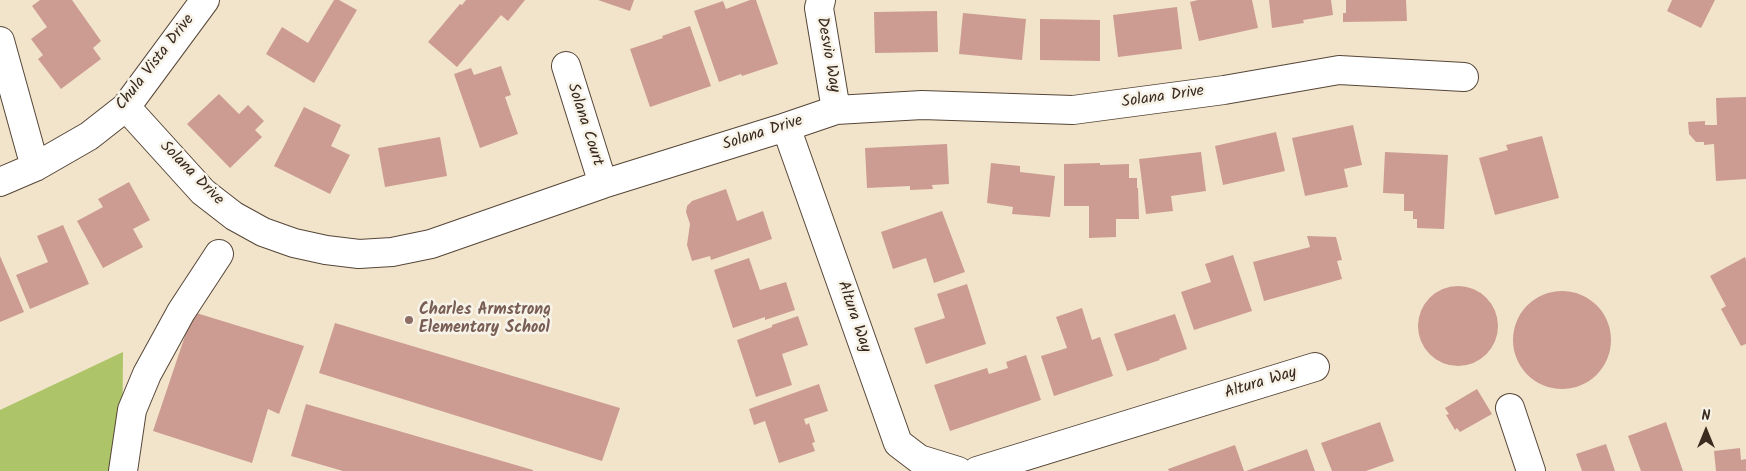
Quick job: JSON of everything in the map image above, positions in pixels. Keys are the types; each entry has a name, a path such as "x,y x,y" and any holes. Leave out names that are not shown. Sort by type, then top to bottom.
{"street":[{"name":"Chula Vista Drive","path":"0,182 35,167 89,136 126,107 205,0"},
{"name":"Desvio Way","path":"821,0 819,8 836,110"},
{"path":"0,41 35,167"},
{"name":"Solana Court","path":"566,66 603,184"},
{"name":"Solana Drive","path":"126,107 203,192 234,216 263,232 294,243 326,250 359,254 392,252 431,244 603,184 836,110 922,105 1073,110 1224,90 1339,70 1464,77"},
{"name":"Altura Way","path":"786,127 898,443 919,459 958,471"},
{"path":"123,471 132,410 147,374 182,312 219,254"},
{"name":"Altura Way","path":"977,471 1315,367"},
{"path":"1510,408 1531,471"}],"green space":[{"path":"123,352 122,471 0,471 0,410"}],"building":[{"path":"40,0 72,0 101,41 93,48 101,59 61,89 38,59 43,55 31,39 47,27 32,6"},
{"path":"334,0 339,0 357,10 314,83 266,54 282,27 308,43"},
{"path":"466,0 525,0 508,21 501,15 457,67 428,42 460,4 462,5"},
{"path":"598,0 634,0 630,11"},
{"path":"750,0 756,0 778,64 719,82 694,11 723,1 726,9"},
{"path":"1198,0 1252,0 1258,28 1199,41 1190,2"},
{"path":"1269,0 1331,0 1333,15 1303,20 1304,23 1272,28"},
{"path":"1346,0 1406,0 1407,21 1343,22 1343,13 1346,13"},
{"path":"1672,0 1715,0 1701,28 1667,11"},
{"path":"1177,7 1182,49 1118,57 1113,15"},
{"path":"937,11 938,52 875,53 874,12"},
{"path":"963,13 1026,19 1022,60 959,54"},
{"path":"1040,19 1100,20 1100,61 1040,60"},
{"path":"690,26 711,86 650,107 630,49 663,38 662,36"},
{"path":"501,66 511,95 505,97 518,134 480,148 454,74 471,68 474,75"},
{"path":"219,94 239,114 248,105 264,121 255,130 262,137 230,168 187,124"},
{"path":"1746,97 1746,179 1716,181 1714,144 1704,145 1704,142 1696,142 1689,134 1688,122 1705,121 1705,125 1717,125 1716,98"},
{"path":"304,107 341,125 331,146 350,155 330,194 274,166"},
{"path":"1353,125 1362,165 1344,169 1348,187 1305,196 1292,138"},
{"path":"1276,132 1285,171 1223,185 1215,146"},
{"path":"1542,136 1559,198 1495,215 1479,158 1508,150 1506,145"},
{"path":"440,137 447,176 385,187 378,148"},
{"path":"947,144 949,184 932,185 933,189 910,190 910,186 867,188 865,148"},
{"path":"1201,152 1206,191 1171,196 1173,211 1146,214 1139,159"},
{"path":"1385,152 1448,155 1444,229 1417,228 1417,219 1413,219 1413,211 1404,211 1404,194 1383,193"},
{"path":"991,163 1020,166 1020,172 1055,176 1050,217 1012,214 1013,207 987,203"},
{"path":"1100,163 1100,165 1129,164 1129,178 1137,178 1139,219 1116,219 1116,237 1089,238 1089,206 1064,206 1064,164"},
{"path":"129,182 150,220 133,229 143,247 103,268 77,221 103,207 98,199"},
{"path":"726,189 737,221 763,211 772,239 711,260 710,256 692,261 687,245 690,224 686,212 687,206 692,201"},
{"path":"942,211 965,272 934,283 926,258 893,269 881,232"},
{"path":"63,225 89,284 30,309 16,275 48,262 37,236"},
{"path":"1307,236 1336,237 1342,260 1337,261 1342,279 1264,301 1253,262 1310,247"},
{"path":"1233,255 1252,311 1194,330 1181,292 1211,282 1205,264"},
{"path":"0,256 24,312 0,322"},
{"path":"1745,257 1746,344 1741,346 1721,309 1726,306 1710,276"},
{"path":"749,258 760,290 786,282 795,310 765,320 765,317 733,328 714,270"},
{"path":"967,284 986,344 926,364 914,328 945,318 937,294"},
{"path":"1450,286 1466,286 1487,297 1498,318 1498,334 1487,355 1466,366 1450,366 1436,360 1424,348 1418,334 1418,318 1424,304 1436,292"},
{"path":"1562,291 1572,292 1589,299 1603,313 1610,330 1610,350 1603,367 1589,381 1572,388 1562,389 1552,388 1535,381 1521,367 1514,350 1513,340 1514,330 1521,313 1535,299 1552,292"},
{"path":"1082,308 1092,340 1100,337 1113,376 1054,396 1041,356 1067,348 1056,317"},
{"path":"193,312 304,346 279,414 268,409 252,463 153,431"},
{"path":"1175,314 1187,349 1127,371 1114,334"},
{"path":"798,316 808,345 782,354 792,385 756,397 737,340"},
{"path":"335,323 620,408 602,461 319,373"},
{"path":"1026,355 1041,400 950,431 934,385 987,368 989,374 1008,368 1006,362"},
{"path":"819,384 828,411 804,419 806,425 809,423 815,442 812,443 815,451 779,463 765,421 754,425 749,409"},
{"path":"1477,389 1492,414 1460,432 1457,428 1455,430 1446,415 1449,414 1445,408"},
{"path":"306,404 533,471 343,471 291,456"},
{"path":"1380,422 1394,461 1366,471 1332,471 1321,443"},
{"path":"1666,422 1683,471 1641,471 1628,436"},
{"path":"1606,444 1615,471 1582,471 1576,454"},
{"path":"1235,445 1244,471 1169,471 1168,469"},
{"path":"1740,448 1741,460 1746,459 1746,471 1716,471 1714,451"},
{"path":"1307,449 1315,471 1246,471"}],"place":[{"name":"Charles Armstrong Elementary School","path":"409,320"}]}
